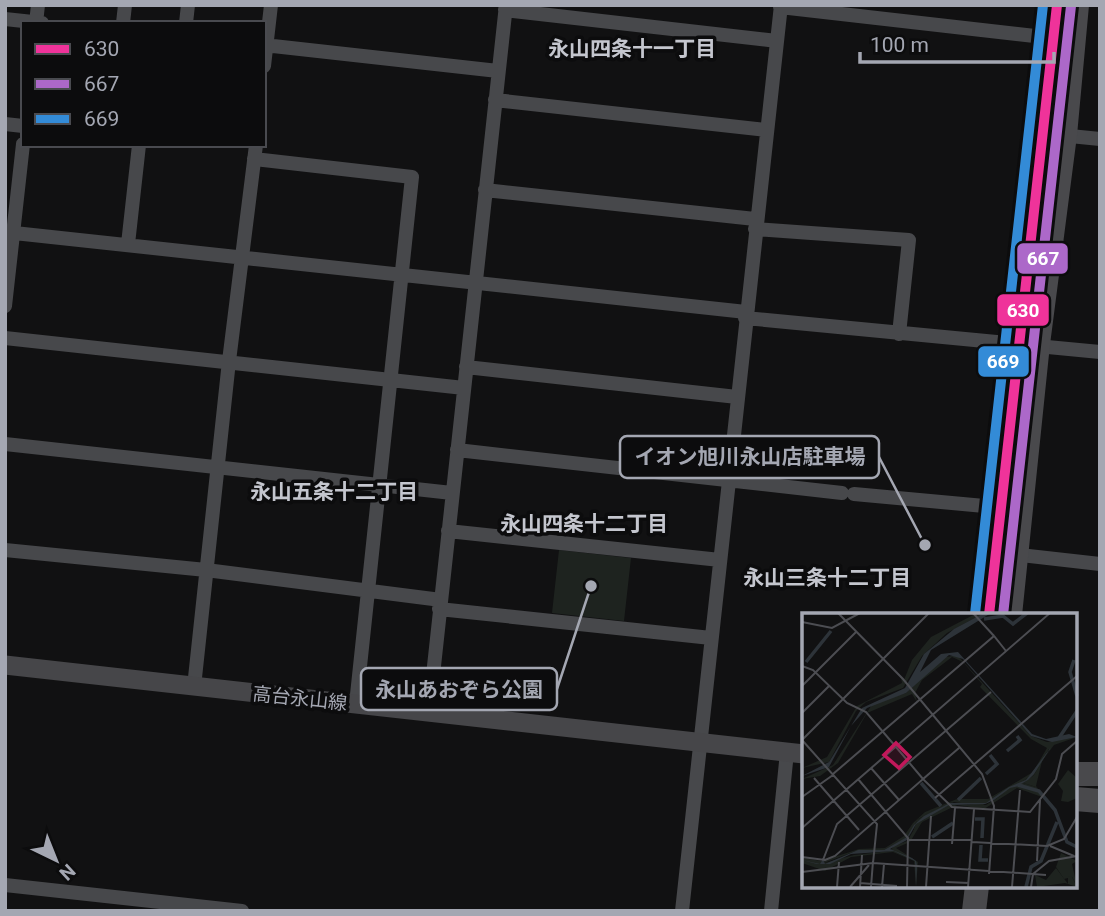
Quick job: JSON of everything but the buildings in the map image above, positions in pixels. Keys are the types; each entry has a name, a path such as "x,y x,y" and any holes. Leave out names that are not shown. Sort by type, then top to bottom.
{"highway":[{"path":"1057,5 1064,40"},
{"path":"1010,613 1006,554 1010,509 1064,40 1077,5"},
{"path":"990,613 1006,554"},
{"path":"1077,774 1100,774"},
{"path":"1077,799 1100,801"},
{"path":"963,911 964,888"},
{"path":"974,911 977,888"}],"street":[{"path":"266,39 271,5"},
{"path":"682,911 780,6 1064,40"},
{"path":"429,712 505,8 777,41"},
{"path":"5,19 26,21"},
{"path":"266,46 498,71"},
{"path":"495,100 766,130"},
{"path":"1055,134 1100,139"},
{"path":"5,306 9,233 23,147"},
{"path":"128,244 139,147"},
{"path":"194,687 229,361 255,152 412,177 356,704"},
{"path":"485,190 755,224 909,240 899,334"},
{"path":"9,233 475,282 899,334 1100,352"},
{"path":"5,338 464,388"},
{"path":"466,367 737,397"},
{"path":"5,444 452,493"},
{"path":"457,450 1010,509"},
{"path":"448,531 720,560"},
{"path":"5,550 206,570 368,590 440,604 711,638"},
{"path":"1006,554 1100,564"},
{"name":"高台永山線","path":"5,665 795,753"},
{"path":"771,911 795,753"},
{"path":"5,885 185,908 242,911"}],"shaded area":[{"path":"559,550 631,558 624,621 552,613"}],"transit line":[{"name":"669","path":"975,613 1043,5"},
{"name":"630","path":"989,613 1057,5"},
{"name":"667","path":"1003,613 1071,6"}],"place":[{"name":"イオン旭川永山店駐車場","path":"925,545"},
{"name":"永山あおぞら公園","path":"591,586"}],"district":[{"name":"永山四条十一丁目","path":"632,49"},
{"name":"永山五条十二丁目","path":"334,492"},
{"name":"永山四条十二丁目","path":"584,524"},
{"name":"永山三条十二丁目","path":"827,578"}]}
